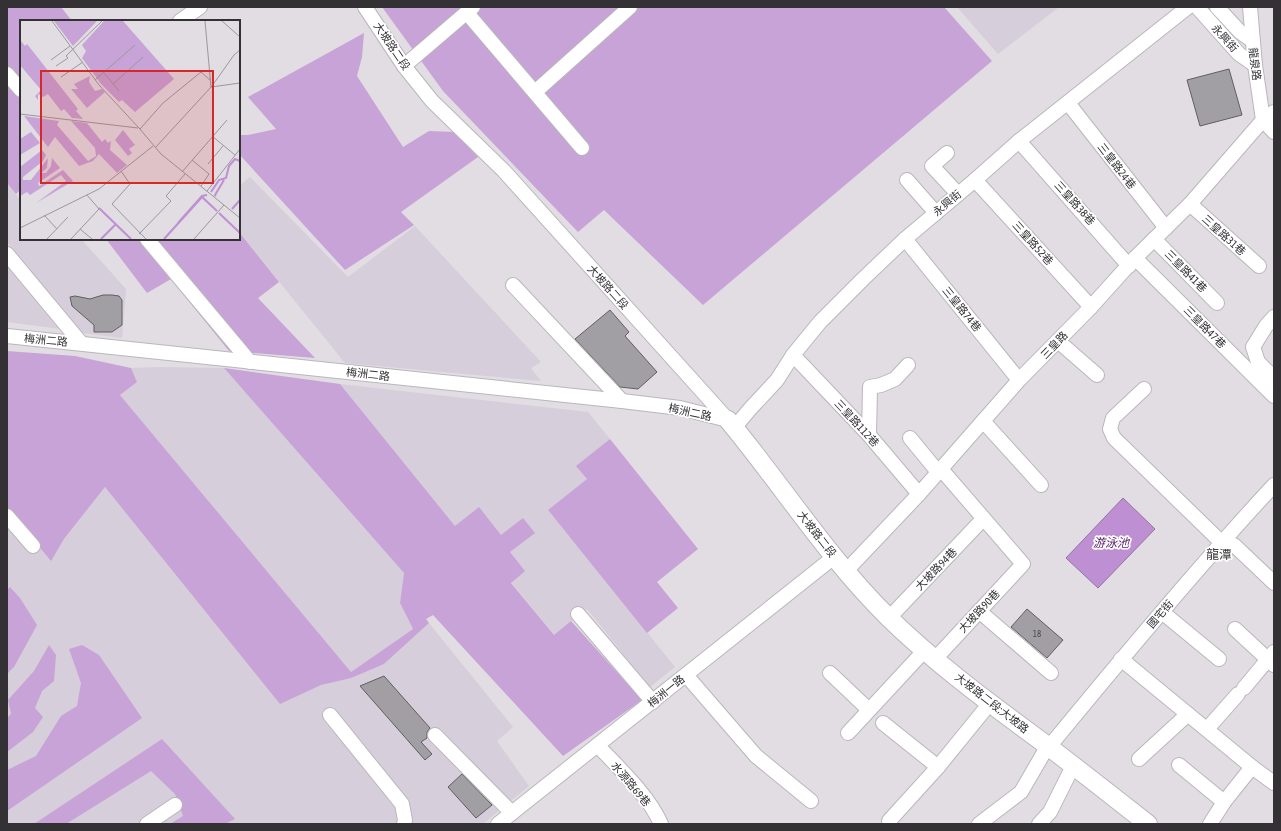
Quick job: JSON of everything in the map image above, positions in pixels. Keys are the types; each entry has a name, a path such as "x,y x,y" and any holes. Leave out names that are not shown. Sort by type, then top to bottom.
{"main road":[{"name":"大坡路二段","path":"731,424 846,571"},
{"name":"大坡路二段;大坡路","path":"846,571 868,597 889,618 930,654 990,703 1148,824"}],"street":[{"path":"181,20 200,7"},
{"name":"大坡路二段","path":"366,7 404,66 432,101 504,171 731,424"},
{"path":"535,92 630,7"},
{"name":"永興街","path":"731,424 750,408 777,380 793,355 820,322 905,238 1019,141 1188,7"},
{"name":"永興街","path":"1198,7 1240,54 1255,65"},
{"path":"1217,7 1240,32 1253,41"},
{"name":"龍泉路","path":"1250,7 1255,65 1270,117"},
{"path":"404,66 470,10 535,92 582,148"},
{"path":"7,74 20,89"},
{"name":"三皇路24巷","path":"1068,103 1166,228"},
{"path":"1270,117 1274,132"},
{"name":"三皇路","path":"846,571 919,494 1019,380 1091,307 1154,239 1190,204 1270,117"},
{"name":"三皇路38巷","path":"1019,141 1132,262"},
{"path":"947,153 932,166 958,194"},
{"path":"907,180 936,213"},
{"name":"三皇路52巷","path":"975,180 1091,307"},
{"name":"三皇路31巷","path":"1190,204 1259,266"},
{"name":"三皇路74巷","path":"905,238 1019,380"},
{"name":"三皇路41巷","path":"1154,239 1217,303"},
{"path":"148,240 250,362"},
{"path":"7,254 81,343"},
{"name":"三皇路47巷","path":"1132,262 1274,396"},
{"path":"513,285 622,401"},
{"path":"1274,318 1266,326 1253,347 1258,362 1274,378"},
{"name":"梅洲二路","path":"7,336 680,408 731,424"},
{"path":"1058,341 1097,375"},
{"name":"三皇路112巷","path":"793,355 869,435 919,494"},
{"path":"869,435 870,387 895,379 908,365"},
{"path":"1144,389 1113,418 1110,429 1114,438 1221,542 1234,546 1274,583"},
{"path":"983,421 1041,485"},
{"path":"910,438 983,519"},
{"name":"國宅街","path":"979,824 1021,792 1046,749 1221,542 1274,485"},
{"path":"7,516 33,546"},
{"name":"大坡路90巷","path":"848,733 869,710 979,611 1023,564 983,519"},
{"name":"大坡路94巷","path":"889,618 983,519"},
{"name":"梅洲一路","path":"498,824 598,746 834,556"},
{"path":"979,611 1050,673"},
{"path":"1162,612 1219,659"},
{"path":"578,614 653,702"},
{"path":"1207,729 1272,659 1235,630"},
{"path":"1121,659 1252,767 1274,783"},
{"path":"830,673 869,710"},
{"path":"686,675 756,756 811,801"},
{"path":"889,820 938,767 990,703"},
{"path":"1139,759 1188,714"},
{"path":"330,715 402,804 405,820 404,824"},
{"path":"883,723 938,767"},
{"path":"435,735 512,813"},
{"name":"水源路69巷","path":"598,746 643,796 659,818 661,824"},
{"path":"1179,765 1224,802"},
{"path":"1039,824 1050,812 1073,766"},
{"path":"1210,824 1224,802 1252,767"},
{"path":"147,824 175,804"}],"shaded area":[{"path":"7,7 61,7 71,20 20,20 20,190 16,194 7,183"},
{"path":"382,7 944,7 992,61 703,305 604,210 578,232 443,91"},
{"path":"957,7 1059,7 998,54"},
{"path":"364,33 362,57 357,76 403,147 429,131 455,132 478,157 401,212 414,225 345,270 240,155 240,135 248,135 276,129 248,97"},
{"path":"250,177 348,277 415,226 541,362 531,368 541,381 345,363 240,233 240,185"},
{"path":"7,183 20,200 20,240 82,240 126,289 122,338 83,333 77,330 7,242"},
{"path":"240,233 279,282 258,298 315,358 229,351 171,279 147,293 107,240 240,240"},
{"path":"7,266 61,329 7,322"},
{"path":"7,351 75,356 131,368 137,382 120,395 351,672 413,629 400,603 404,573 224,368 340,384 455,526 479,507 501,535 523,518 535,533 510,552 525,571 511,583 554,635 571,621 642,700 563,756 433,615 426,619 429,623 384,664 351,678 321,685 280,704 105,487 64,539 51,561 7,508"},
{"path":"131,368 224,368 404,573 400,603 413,629 351,672 120,395 137,382"},
{"path":"340,384 588,412 610,439 577,466 587,479 548,510 675,667 650,687 587,609 554,635 511,582 510,553 523,518 501,536 455,526"},
{"path":"610,439 698,549 657,582 678,608 647,633 548,510 587,479 576,466"},
{"path":"105,487 323,684 384,664 429,623 513,727 497,741 529,786 483,824 7,824 7,528 18,521 51,560 64,539"},
{"path":"10,587 20,598 37,625 14,667 7,674 7,590"},
{"path":"49,645 56,655 54,681 42,691 35,708 43,717 33,732 7,752 7,718 11,714 8,700 34,671"},
{"path":"82,645 99,655 142,718 7,811 7,770 36,756 61,716 77,706 81,683 69,649"},
{"path":"162,739 235,819 225,824 170,824 183,816 175,794 151,771 66,824 34,824"}],"water":[{"name":"游泳池","path":"1123,498 1155,529 1098,588 1066,558"}],"building":[{"path":"1229,69 1242,115 1200,126 1187,80"},
{"path":"103,295 119,296 122,300 122,325 112,332 94,332 94,325 72,306 70,297 75,296 90,299"},
{"path":"610,310 629,332 625,336 657,372 638,389 620,387 575,339"},
{"path":"1027,609 1063,640 1047,658 1011,627"},
{"path":"384,676 430,728 427,732 427,738 421,742 432,754 425,760 360,686"},
{"path":"462,774 492,805 476,818 448,787"}],"district":[{"name":"龍潭","path":"1219,554"}]}
